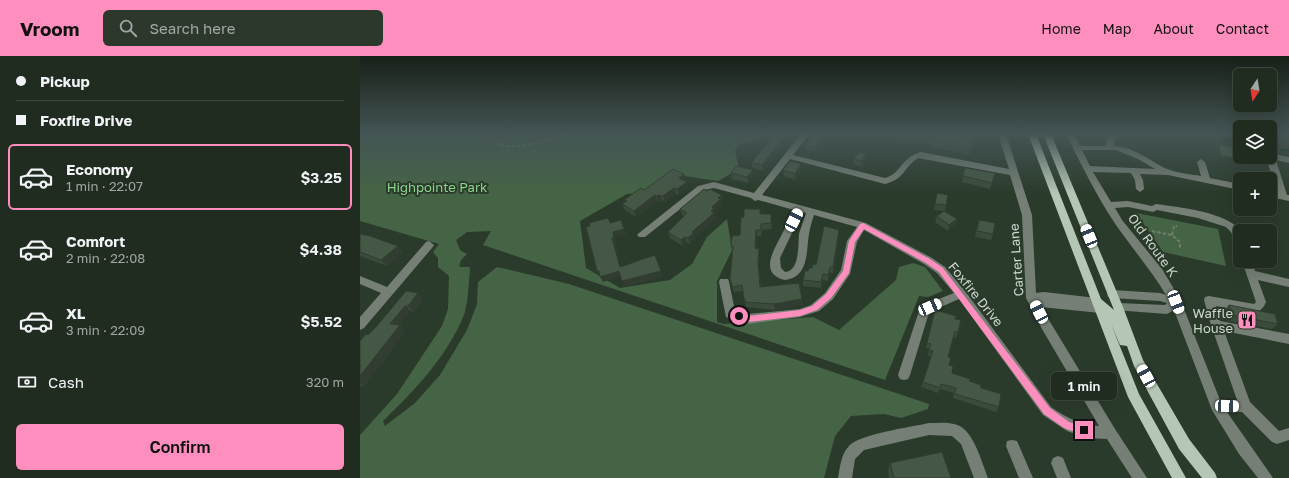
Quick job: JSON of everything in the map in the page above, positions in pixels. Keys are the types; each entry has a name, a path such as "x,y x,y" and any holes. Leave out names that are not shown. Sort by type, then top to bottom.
{"main road":[{"path":"1040,154 1134,397 1179,478"},
{"path":"1055,154 1118,307 1138,362 1184,444 1210,478"},
{"path":"1079,252 1085,256 1101,294 1118,307"},
{"path":"1099,306 1103,305 1112,315 1130,355 1138,362"}],"street":[{"name":"Carter Lane","path":"1008,154 1027,215 1032,298 1046,326 1110,433 1140,478"},
{"name":"Old Route K","path":"1079,154 1119,222 1158,272 1176,302 1216,406 1244,449 1266,478"},
{"path":"1132,154 1168,172"},
{"path":"755,198 789,156 885,181 895,178 912,157 921,155 1014,174"},
{"path":"1277,157 1289,160"},
{"path":"1201,162 1206,180"},
{"path":"1273,164 1286,197"},
{"path":"1087,169 1168,172 1233,186"},
{"path":"1134,171 1139,180 1140,189"},
{"name":"Foxfire Drive","path":"642,235 701,188 707,186 720,186 755,198 863,226 928,261 941,270 1047,411 1067,426 1087,432 1110,433"},
{"path":"1106,202 1128,204 1153,209 1156,207 1217,220 1233,228"},
{"path":"800,209 775,258 774,266 776,272 781,275 791,275 800,263 805,230 811,212"},
{"path":"724,282 730,314 748,319 800,313 815,308 829,296 846,271 852,241 863,226"},
{"path":"360,325 429,245"},
{"path":"1250,268 1261,302 1258,307 1253,309 1210,300 1216,324 1245,406 1277,438 1289,434"},
{"path":"1252,274 1289,283"},
{"path":"360,280 389,292"},
{"path":"904,375 923,314 930,307 960,294"},
{"path":"1112,294 1160,297 1176,302"},
{"path":"1032,298 1045,304 1099,306"},
{"path":"1118,307 1167,310 1176,302"},
{"path":"1216,324 1289,338"},
{"path":"1216,406 1245,406"},
{"path":"844,478 848,458 854,448 861,444 929,429 955,430 966,440 981,478"},
{"path":"1012,446 1026,478"},
{"path":"1058,463 1064,478"}],"path":[{"path":"1172,235 1172,229 1174,226 1177,226"},
{"path":"1152,231 1172,235 1180,242 1180,249"}],"green space":[{"name":"Highpointe Park","path":"360,154 736,154 739,169 718,181 672,174 647,193 627,194 580,221 586,268 620,288 670,280 692,264 707,237 727,219 732,250 717,281 717,322 724,324 813,317 839,330 896,280 899,267 913,263 925,267 943,291 928,297 919,296 885,380 483,245 491,231 467,232 456,240 460,250 467,254 461,260 459,267 470,267 464,315 449,345 418,385 383,421 385,426 415,403 440,375 467,330 477,304 478,282 497,267 569,284 929,404 928,409 901,418 884,414 851,416 835,436 824,478 360,478 360,435 397,394 442,326 448,309 449,276 438,267 438,258 433,252 439,244 360,221"},
{"path":"1221,154 1233,154 1233,157 1221,155"},
{"path":"1136,213 1218,229 1226,266 1163,252"}],"building":[{"path":"759,154 771,154 762,165 752,162"},
{"path":"858,154 866,154 862,161 854,159"},
{"path":"790,161 801,164 795,174 783,170"},
{"path":"736,166 753,170 747,177 731,173"},
{"path":"965,168 995,173 992,183 963,176"},
{"path":"673,169 684,174 679,178 687,182 677,189 674,188 663,196 655,195 634,211 622,204 627,201 624,200 641,188 644,190"},
{"path":"704,189 707,191 710,189 722,195 718,198 721,199 712,207 714,209 711,211 714,213 692,232 694,233 688,238 685,237 681,240 668,232 687,213 680,209"},
{"path":"937,193 948,195 946,205 935,204"},
{"path":"744,209 760,209 760,214 771,214 771,223 761,224 761,230 756,230 755,246 756,249 759,248 758,263 760,287 799,283 802,299 774,304 745,302 742,285 733,287 730,279 733,246 731,246 732,236 740,235 741,217 744,217"},
{"path":"944,211 957,219 949,225 937,216"},
{"path":"608,218 610,223 621,220 624,229 613,232 614,238 612,238 620,267 655,255 661,271 622,281 619,271 600,277 599,271 597,271 586,227 590,226 589,223"},
{"path":"979,220 995,223 993,234 977,231"},
{"path":"824,226 839,230 833,267 830,267 828,275 823,274 821,282 803,280 805,271 812,268 813,264 816,265"},
{"path":"360,234 398,246 381,260 360,252"},
{"path":"406,291 418,293 408,306 405,306 390,324 400,325 360,376 360,341 366,334 368,335 376,327"},
{"path":"1229,305 1275,314 1278,324 1232,315"},
{"path":"935,310 956,316 955,319 961,320 958,332 955,331 948,357 951,358 949,365 953,366 952,373 970,379 969,381 981,385 981,388 1001,394 999,407 955,394 956,388 941,384 940,388 923,382 933,351 929,350 931,344 927,343"},
{"path":"942,452 951,478 894,478 890,463"}],"place":[{"name":"Waffle House","path":"1247,320"}],"route":[{"path":"739,316 748,319 800,313 815,308 829,296 846,271 852,241 863,226 928,261 941,270 1047,411 1067,426 1084,430"}]}
